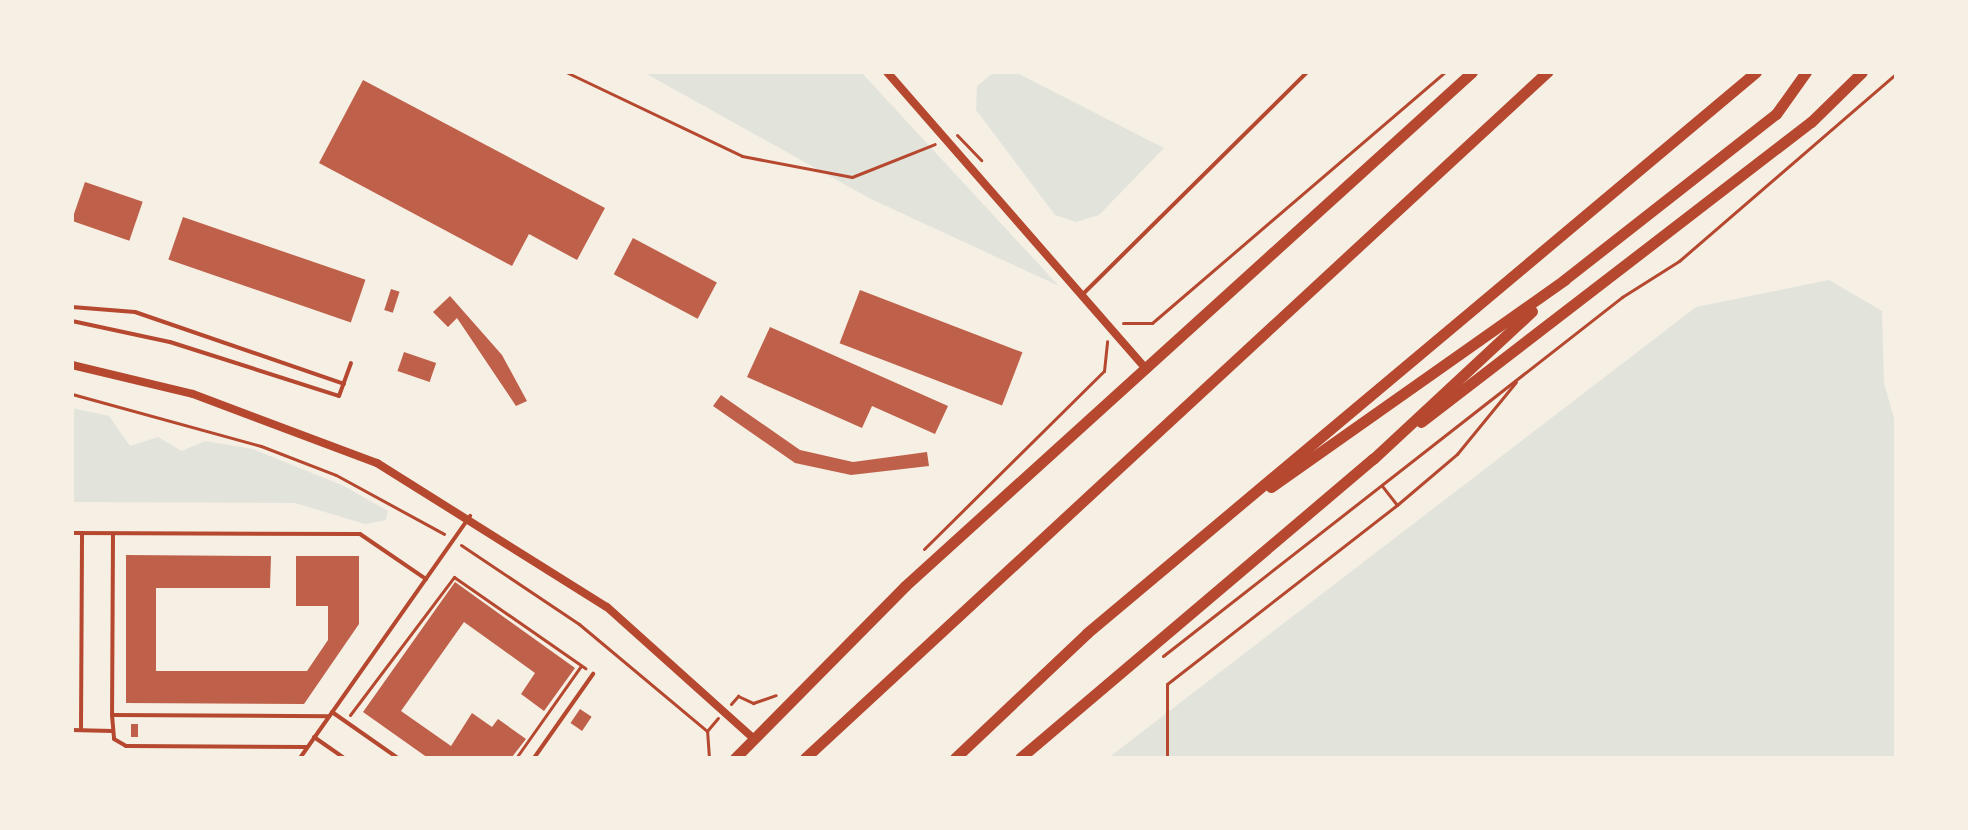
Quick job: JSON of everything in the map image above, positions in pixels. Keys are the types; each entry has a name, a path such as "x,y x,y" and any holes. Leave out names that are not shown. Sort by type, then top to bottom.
{"main road":[{"path":"735,758 905,586 1147,370 1472,72"},
{"path":"805,758 1547,72"},
{"path":"955,758 1201,537 1756,72"},
{"path":"1201,537 1564,280 1776,114 1806,72"},
{"path":"1373,459 1698,212 1862,72"},
{"path":"1020,758 1373,459 1564,280"}],"street":[{"path":"887,72 1147,370"},
{"path":"72,365 193,394 325,439 470,516 607,607 753,738"}],"lane":[{"path":"1083,294 1307,72"},
{"path":"72,307 135,312 344,384"},
{"path":"72,321 170,342 339,396 351,363"},
{"path":"300,758 470,516"},
{"path":"72,533 360,534 426,579"},
{"path":"81,730 82,533"},
{"path":"113,534 112,731 126,746 307,747"},
{"path":"534,758 593,674"},
{"path":"112,715 331,714 398,758"},
{"path":"72,730 112,731"},
{"path":"314,737 344,758"}],"path":[{"path":"470,72 478,72"},
{"path":"566,72 742,156 852,177 959,134 989,169"},
{"path":"922,551 1104,371 1105,344 1124,324 1152,323 1445,72"},
{"path":"1160,658 1521,376 1679,261 1896,74"},
{"path":"1116,315 1124,324"},
{"path":"1167,758 1167,684 1397,505 1457,454 1521,376"},
{"path":"72,394 273,451 336,475 453,540 579,624 707,731 709,758"},
{"path":"1382,486 1397,505"},
{"path":"346,722 454,577 593,674"},
{"path":"516,758 581,666"},
{"path":"707,731 738,696 766,702 786,686"}],"shaded area":[{"path":"643,72 861,72 1059,286 869,198"},
{"path":"994,72 1015,72 1164,148 1099,215 1076,222 1055,215 976,110 977,86"},
{"path":"1829,280 1882,311 1884,383 1896,425 1896,758 1108,758 1696,307"},
{"path":"72,408 109,416 130,446 158,437 182,451 205,441 253,449 344,486 388,511 386,520 365,524 295,503 72,502"}],"building":[{"path":"363,80 605,208 577,260 529,234 512,266 319,163"},
{"path":"85,182 143,202 129,241 72,221"},
{"path":"183,217 365,280 351,322 168,260"},
{"path":"633,238 717,283 698,319 614,274"},
{"path":"391,289 400,292 393,313 384,310"},
{"path":"860,290 1022,352 1002,406 840,343"},
{"path":"450,296 502,355 527,401 516,406 457,318 448,327 433,312"},
{"path":"770,327 948,406 935,434 872,406 862,428 747,377"},
{"path":"404,352 436,363 430,382 397,371"},
{"path":"721,395 800,450 853,462 927,452 929,466 851,475 795,463 713,406"},
{"path":"126,555 271,556 270,588 156,588 156,671 307,671 328,640 328,606 296,606 296,556 359,556 359,624 304,704 126,703"},
{"path":"455,582 575,668 544,711 521,694 535,673 464,622 401,711 451,746 472,713 492,727 498,719 526,739 512,757 428,758 363,712"},
{"path":"580,709 592,717 582,731 570,723"},
{"path":"131,724 138,724 138,737 131,737"}]}
